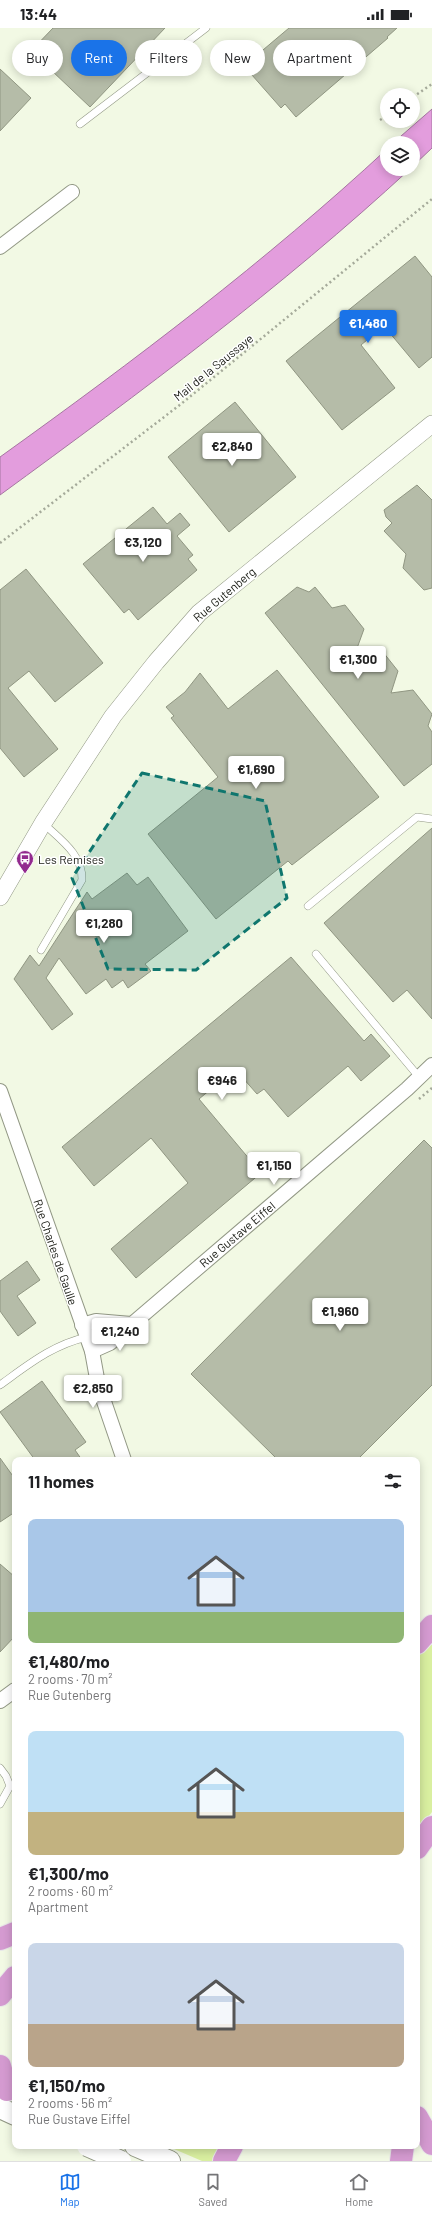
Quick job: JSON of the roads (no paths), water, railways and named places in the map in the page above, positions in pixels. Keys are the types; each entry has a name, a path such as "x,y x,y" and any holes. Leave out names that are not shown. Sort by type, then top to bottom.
{"highway":[{"path":"420,1640 432,1626"},
{"path":"0,1939 12,1934"},
{"path":"0,1995 12,1981"},
{"path":"0,2066 5,2095"},
{"path":"420,2122 432,2144"},
{"path":"99,2161 104,2149"},
{"path":"224,2161 230,2149"},
{"path":"401,2161 403,2149"}],"main road":[{"path":"5,2095 12,2109"},
{"path":"94,2149 121,2161"},
{"path":"142,2149 170,2161"}],"street":[{"path":"0,247 72,192"},
{"name":"Rue Gutenberg","path":"0,897 43,824 113,716 156,662 199,613 432,424"},
{"name":"Rue Gutenberg","path":"0,881 43,824"},
{"name":"Rue Gustave Eiffel","path":"92,1351 110,1343 130,1324 432,1065"},
{"name":"Rue Charles de Gaulle","path":"0,1091 92,1351 98,1384 123,1457"},
{"path":"84,1331 96,1321 130,1324"},
{"path":"0,1701 12,1692"}],"lane":[{"path":"80,124 206,28"},
{"path":"308,906 417,817 432,819"},
{"path":"41,950 82,880 82,870 73,851 43,824"},
{"path":"316,954 419,1077"},
{"path":"0,1385 42,1354 84,1331"},
{"path":"0,1768 6,1776 10,1786 0,1804"}],"place":[{"name":"Les Remises","path":"25,874"}]}
